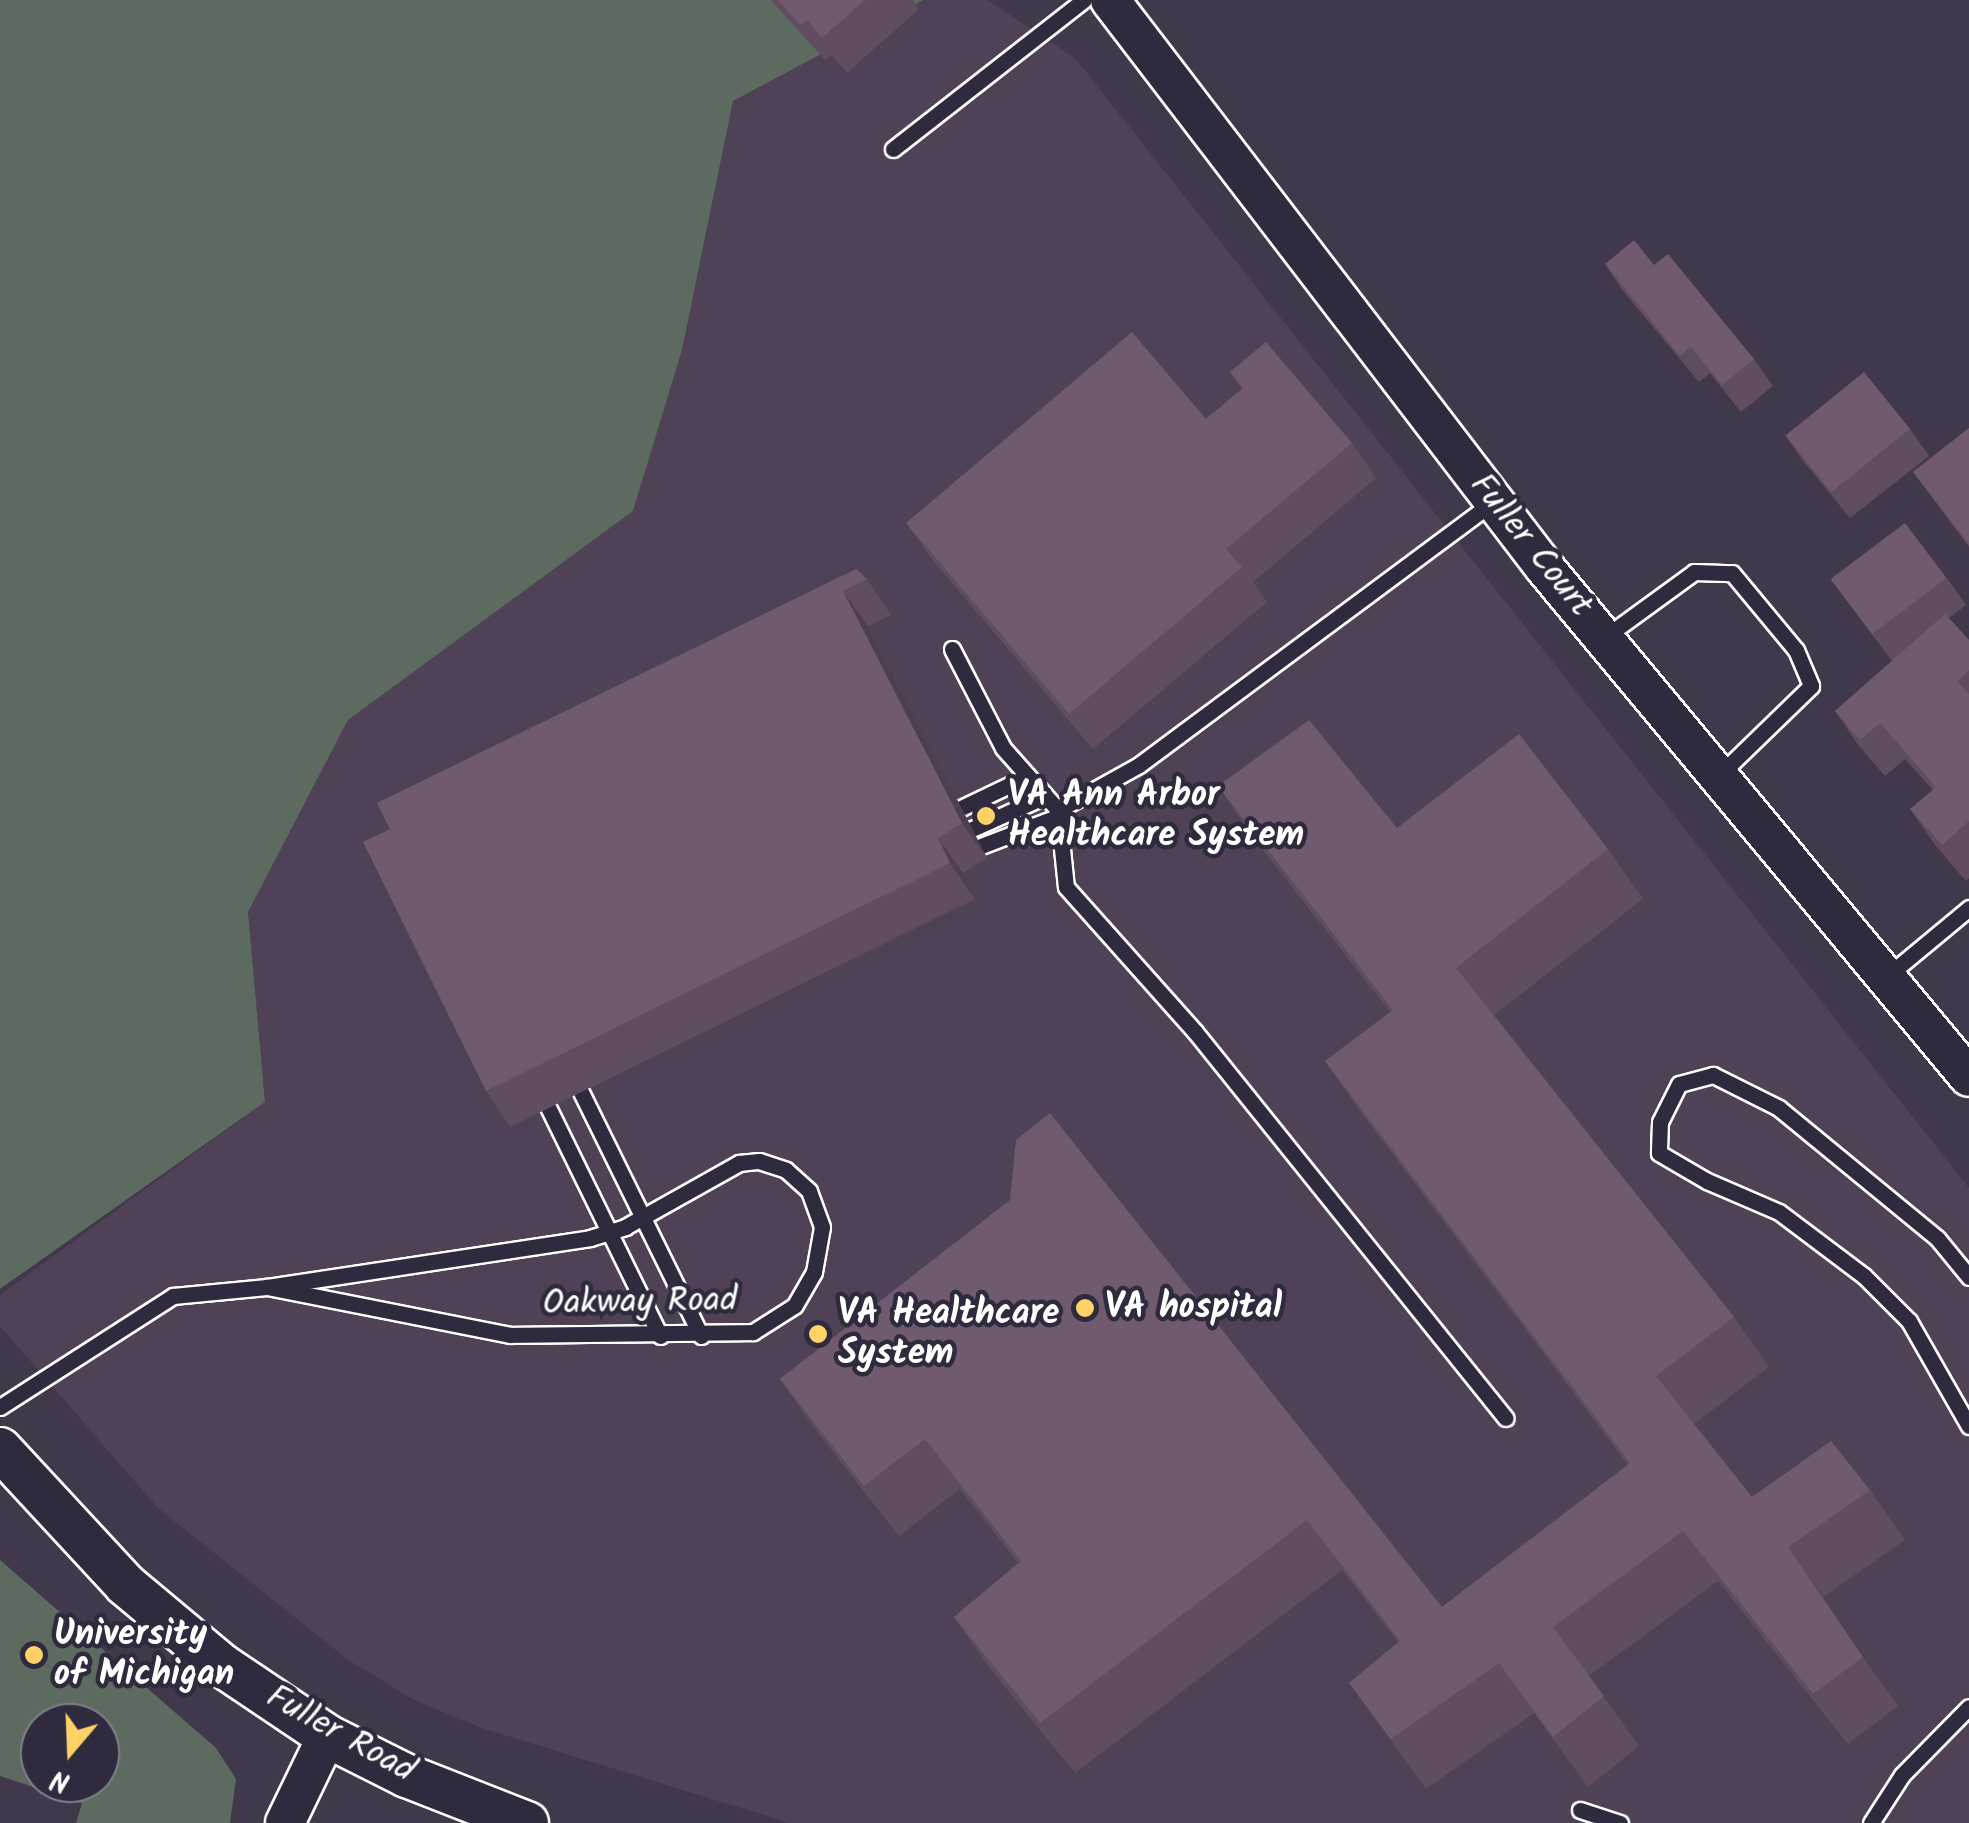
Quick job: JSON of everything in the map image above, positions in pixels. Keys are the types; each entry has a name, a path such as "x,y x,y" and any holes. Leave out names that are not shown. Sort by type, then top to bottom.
{"main road":[{"name":"Fuller Road","path":"0,1448 126,1585 223,1666 327,1736 407,1776 527,1823"}],"street":[{"name":"Fuller Court","path":"1110,0 1493,502 1969,1076"},
{"path":"285,1823 327,1736"}],"lane":[{"path":"893,149 1084,0"},
{"path":"980,846 1058,813 1139,765 1493,502"},
{"path":"1603,638 1694,572 1732,573 1745,588 1796,650 1811,686 1718,776"},
{"path":"952,649 1002,748 1058,813 1066,887 1196,1033 1506,1418"},
{"path":"961,808 1028,776"},
{"path":"972,829 1045,796"},
{"path":"1886,977 1969,908"},
{"path":"1969,1278 1937,1238 1779,1108 1713,1075 1679,1084 1660,1122 1659,1153 1707,1181 1779,1212 1864,1276 1909,1321 1969,1426"},
{"path":"581,1092 701,1336"},
{"path":"548,1108 660,1336"},
{"name":"Oakway Road","path":"0,1407 173,1296 267,1287 504,1253 611,1232 739,1162 759,1161 786,1170 809,1191 822,1227 814,1272 794,1306 753,1332 701,1336 510,1336 267,1287"},
{"path":"1871,1823 1902,1775 1969,1707"},
{"path":"1580,1810 1620,1823"}],"shaded area":[{"name":"VA Ann Arbor Healthcare System","path":"923,0 988,0 1075,58 1969,1188 1969,1823 790,1823 485,1729 414,1700 347,1659 158,1508 0,1326 0,1295 265,1102 248,912 348,720 633,511 682,350 733,101"}],"green space":[{"path":"0,0 923,0 733,101 682,350 633,511 348,720 248,912 265,1102 0,1289"},
{"name":"University of Michigan","path":"0,1560 216,1748 236,1779 230,1823 76,1823 82,1803 120,1803 120,1703 20,1703 20,1783 0,1776"}],"building":[{"path":"778,0 865,0 822,38 807,20 800,25"},
{"path":"1634,240 1654,265 1668,254 1754,359 1722,385 1691,347 1680,356 1605,264"},
{"path":"1132,332 1206,419 1243,388 1230,372 1266,342 1352,443 1226,549 1242,567 1069,714 906,523"},
{"path":"1864,372 1910,429 1831,492 1786,436"},
{"path":"1969,428 1969,544 1913,472"},
{"path":"1905,523 1947,578 1872,634 1831,579"},
{"path":"856,569 867,579 843,591 962,823 938,838 950,863 486,1091 363,842 390,829 377,803"},
{"path":"1945,614 1969,640 1969,670 1957,681 1969,694 1969,821 1942,845 1910,809 1936,787 1880,723 1860,740 1835,711"},
{"name":"VA hospital","path":"1309,720 1397,828 1519,734 1608,849 1456,968 1734,1317 1656,1376 1752,1497 1831,1441 1870,1490 1788,1547 1863,1657 1813,1694 1683,1531 1553,1627 1604,1696 1553,1737 1499,1663 1391,1739 1349,1683 1400,1641 1307,1520 1040,1723 954,1617 1021,1561 925,1439 864,1486 780,1379 1010,1200 1016,1140 1050,1113 1442,1607 1630,1463 1325,1061 1393,1010 1218,786"}],"place":[{"name":"VA Ann Arbor Healthcare System","path":"986,816"},
{"name":"VA hospital","path":"1085,1308"},
{"name":"VA Healthcare System","path":"818,1334"},
{"name":"University of Michigan","path":"34,1655"}]}
